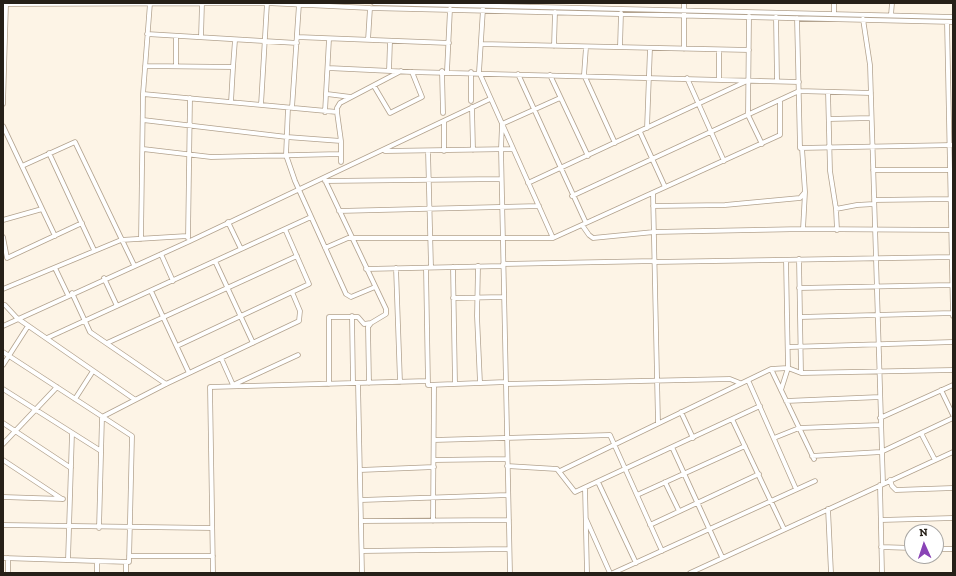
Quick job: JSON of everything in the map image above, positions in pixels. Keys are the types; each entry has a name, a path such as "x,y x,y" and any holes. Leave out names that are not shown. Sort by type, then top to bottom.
{"street":[{"path":"141,239 143,94 150,3"},
{"path":"201,38 202,3"},
{"path":"3,104 5,4 267,3 370,8 450,9 515,4 953,17"},
{"path":"261,105 267,3"},
{"path":"374,3 444,4 555,12 953,22"},
{"path":"650,3 650,9"},
{"path":"684,3 684,49"},
{"path":"834,3 834,14"},
{"path":"891,15 892,3"},
{"path":"299,4 297,43 286,155 298,188 346,294 351,297 356,297 375,287"},
{"path":"483,6 479,72 553,238"},
{"path":"368,40 370,8"},
{"path":"448,71 450,9"},
{"path":"554,46 555,12"},
{"path":"620,47 621,13"},
{"path":"862,14 870,65 882,452 882,573"},
{"path":"750,16 748,115 762,144"},
{"path":"776,18 777,81"},
{"path":"797,18 800,148 802,148 805,192 803,229"},
{"path":"800,317 953,315 950,198 951,180 949,170 951,145 947,84 947,22"},
{"path":"147,34 297,43"},
{"path":"176,36 176,66"},
{"path":"297,38 449,43"},
{"path":"326,112 329,39"},
{"path":"231,102 236,40"},
{"path":"389,71 390,41"},
{"path":"481,44 749,50"},
{"path":"586,46 584,76 616,143"},
{"path":"648,128 650,48"},
{"path":"719,79 720,50"},
{"path":"947,56 953,56"},
{"path":"145,66 233,67"},
{"path":"328,68 412,72 448,71 799,82"},
{"path":"340,162 340,141 337,112 338,105 401,71"},
{"path":"442,71 443,113"},
{"path":"374,86 390,112 392,112 422,97 412,72"},
{"path":"471,72 471,101"},
{"path":"518,74 589,235 593,238 654,232 803,229 952,230"},
{"path":"550,74 588,156"},
{"path":"686,78 724,161"},
{"path":"528,183 749,80"},
{"path":"947,84 953,84"},
{"path":"572,196 799,91 871,93"},
{"path":"828,92 830,171 836,209 837,230"},
{"path":"143,94 337,112"},
{"path":"326,94 351,97"},
{"path":"190,98 190,155 187,236 190,241"},
{"path":"502,124 560,98"},
{"path":"3,326 17,318 104,278 190,241 298,188 325,179 490,99"},
{"path":"325,248 351,238 502,240 553,238 780,135 780,100"},
{"path":"472,108 473,150"},
{"path":"948,114 953,114"},
{"path":"829,119 871,118"},
{"path":"143,120 287,137 340,141"},
{"path":"444,121 444,151"},
{"path":"502,124 502,240 510,573"},
{"path":"3,126 55,236"},
{"path":"640,132 665,187"},
{"path":"22,166 75,142 134,265"},
{"path":"802,148 951,145"},
{"path":"143,149 211,157 340,154"},
{"path":"383,151 513,149"},
{"path":"428,151 430,209 428,385 730,379 740,384"},
{"path":"50,153 94,250"},
{"path":"873,170 949,170"},
{"path":"325,179 501,179"},
{"path":"325,179 351,238 386,309 386,314 371,323 364,324 358,317 329,317 329,384"},
{"path":"653,206 732,205 800,198 805,192"},
{"path":"653,193 658,423"},
{"path":"836,209 874,202 950,198"},
{"path":"339,211 539,206"},
{"path":"3,220 42,209"},
{"path":"47,338 311,217"},
{"path":"228,222 240,249"},
{"path":"3,237 6,258 82,224"},
{"path":"177,346 309,284 285,229"},
{"path":"3,289 121,240 187,236"},
{"path":"161,254 173,281"},
{"path":"107,343 297,256"},
{"path":"366,269 654,261 952,257"},
{"path":"798,259 801,373"},
{"path":"781,390 788,368 786,260"},
{"path":"215,261 252,343"},
{"path":"478,266 478,298 476,316 480,383"},
{"path":"452,267 455,384"},
{"path":"55,268 90,332 166,384"},
{"path":"396,268 400,382"},
{"path":"104,278 117,306"},
{"path":"799,288 952,285"},
{"path":"151,291 162,318 189,373"},
{"path":"102,416 134,399 299,321 300,311 292,292"},
{"path":"453,298 504,297"},
{"path":"3,305 5,305 17,318 28,326 134,399"},
{"path":"352,316 360,470 362,573"},
{"path":"369,383 368,327 371,323"},
{"path":"3,365 28,326"},
{"path":"788,347 953,342"},
{"path":"3,352 132,436 129,556 128,562 126,562 126,573"},
{"path":"221,358 233,384 298,355"},
{"path":"560,471 771,369 788,368 801,373 953,370"},
{"path":"771,369 813,457 882,452 921,433 953,416 941,390"},
{"path":"75,399 93,371"},
{"path":"748,380 796,489"},
{"path":"213,573 210,387 428,381"},
{"path":"433,521 434,385"},
{"path":"880,418 953,385"},
{"path":"3,444 57,387"},
{"path":"3,389 101,451"},
{"path":"786,401 880,397"},
{"path":"507,466 557,469 560,471 572,491 575,492 760,406"},
{"path":"681,412 693,438"},
{"path":"99,528 102,416"},
{"path":"732,419 784,529"},
{"path":"3,423 71,468"},
{"path":"774,438 799,428 881,425"},
{"path":"68,560 72,433"},
{"path":"921,433 935,460"},
{"path":"434,440 610,435 662,551"},
{"path":"637,495 745,446"},
{"path":"672,447 722,557"},
{"path":"690,573 953,452"},
{"path":"434,460 507,459"},
{"path":"3,460 62,499"},
{"path":"360,470 434,468"},
{"path":"650,525 758,474"},
{"path":"890,480 892,486 896,490 953,488"},
{"path":"585,517 612,573 814,481"},
{"path":"598,482 636,563"},
{"path":"665,482 679,511"},
{"path":"585,488 587,573"},
{"path":"361,500 508,495"},
{"path":"3,497 70,499"},
{"path":"828,509 831,573"},
{"path":"881,520 953,518"},
{"path":"361,521 508,520"},
{"path":"3,526 212,528"},
{"path":"881,547 904,548"},
{"path":"362,551 509,549"},
{"path":"129,556 213,556"},
{"path":"3,558 126,562"},
{"path":"8,558 8,573"},
{"path":"97,561 97,573"}]}
